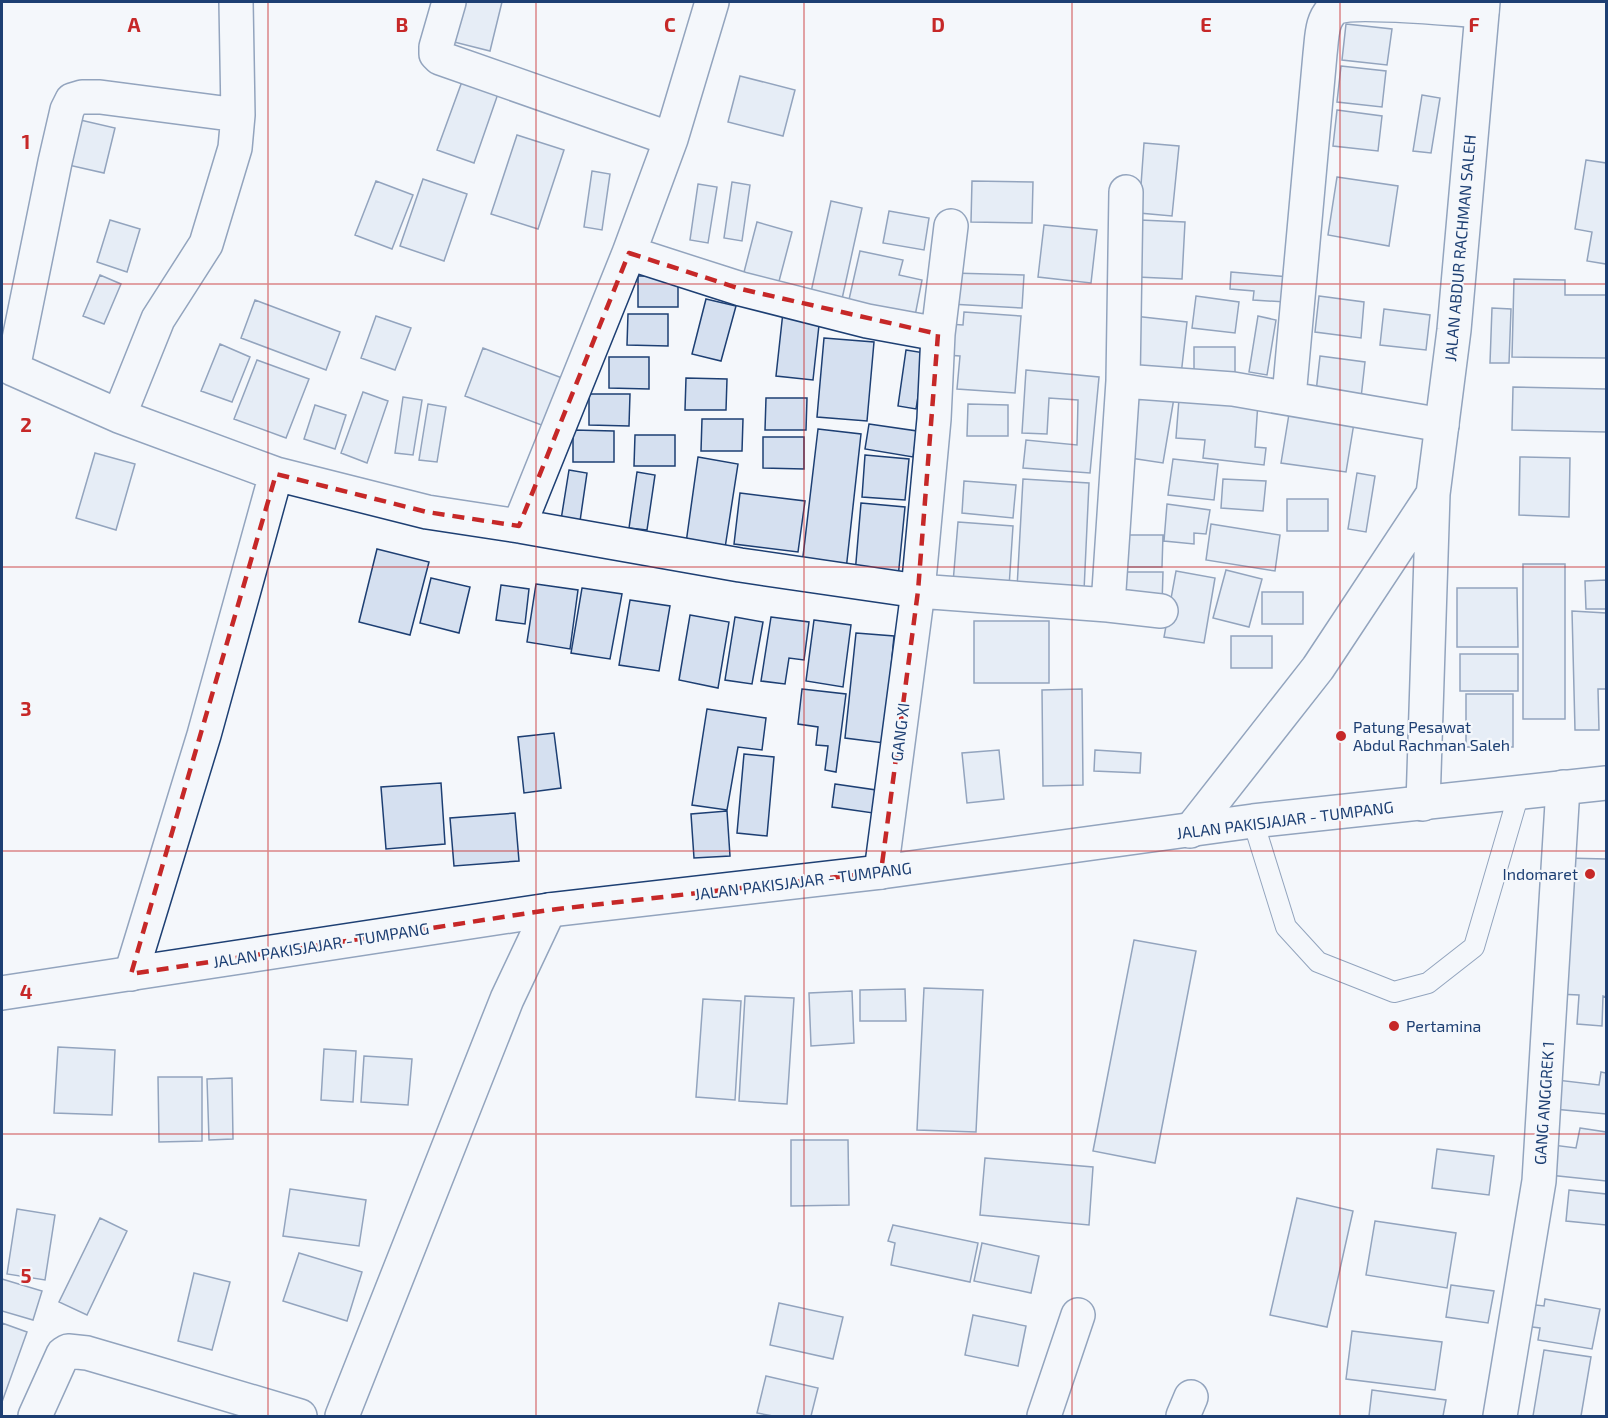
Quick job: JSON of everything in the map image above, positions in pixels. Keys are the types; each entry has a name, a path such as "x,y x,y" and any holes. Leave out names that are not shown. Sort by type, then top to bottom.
{"street":[{"path":"118,416 158,319 206,244 235,148 238,115 236,2"},
{"path":"449,2 436,47 436,54 440,58 671,139"},
{"path":"519,526 671,139 712,2"},
{"path":"1289,397 1325,22 1337,6 1358,2 1483,6"},
{"name":"JALAN ABDUR RACHMAN SALEH","path":"1424,804 1433,494 1454,330 1483,6"},
{"path":"238,115 100,97 82,97 72,100 67,110 7,364 118,416 276,474 427,512 740,565 918,591 1161,611"},
{"path":"1108,605 1124,381 1126,192"},
{"name":"GANG XI","path":"881,872 918,591 934,419 938,334 951,226"},
{"path":"628,253 741,289 867,321 938,334"},
{"path":"1124,381 1233,389 1442,425"},
{"path":"131,974 204,735 276,474"},
{"name":"JALAN ABDUR RACHMAN SALEH","path":"1190,831 1318,668 1433,494"},
{"name":"JALAN PAKISJAJAR - TUMPANG","path":"2,993 549,910 881,872 1254,821 1606,783"},
{"name":"GANG ANGGREK 1","path":"1500,1416 1539,1181 1563,787"},
{"path":"342,1416 507,999 549,910"},
{"path":"1044,1416 1078,1315"},
{"path":"35,1416 63,1354 68,1351 87,1353 300,1416"}],"lane":[{"path":"1254,821 1286,927 1318,962 1394,992 1428,983 1474,947 1519,793"}],"highlighted area":[{"path":"629,253 741,289 938,334 918,591 881,872 549,910 131,974 276,474 427,512 519,526"}],"building":[{"path":"464,2 502,2 490,51 454,42"},
{"path":"1346,24 1392,29 1387,65 1342,60"},
{"path":"1341,66 1386,71 1382,107 1337,102"},
{"path":"464,76 500,88 474,163 437,150"},
{"path":"740,76 795,90 783,136 728,122"},
{"path":"1422,95 1440,98 1431,153 1413,151"},
{"path":"1337,110 1382,116 1378,151 1333,146"},
{"path":"76,119 115,128 104,173 64,164"},
{"path":"517,135 564,150 538,229 491,214"},
{"path":"1144,143 1179,146 1172,216 1139,213"},
{"path":"1586,160 1606,163 1606,264 1587,261 1592,232 1575,229"},
{"path":"592,171 610,174 602,230 584,227"},
{"path":"1337,177 1398,186 1389,246 1328,235"},
{"path":"423,179 467,194 444,261 400,246"},
{"path":"376,181 413,195 392,249 355,235"},
{"path":"972,181 1033,182 1032,223 971,222"},
{"path":"732,182 750,185 742,241 724,238"},
{"path":"698,184 717,187 708,243 690,240"},
{"path":"831,201 862,208 842,299 811,292"},
{"path":"889,211 929,218 924,250 883,243"},
{"path":"110,220 140,229 127,272 97,262"},
{"path":"1140,220 1185,222 1182,279 1137,277"},
{"path":"757,222 792,232 778,285 743,276"},
{"path":"1044,225 1097,230 1091,283 1038,277"},
{"path":"860,251 903,260 899,275 922,280 915,316 848,304"},
{"path":"1231,272 1289,277 1286,302 1253,300 1254,291 1230,289"},
{"path":"951,273 1024,275 1022,308 950,304"},
{"path":"100,275 121,284 104,324 83,316"},
{"path":"638,276 678,276 678,307 638,307"},
{"path":"1514,279 1565,280 1565,295 1606,295 1606,358 1512,357"},
{"path":"1196,296 1239,302 1235,333 1192,328"},
{"path":"1319,296 1364,302 1361,338 1315,332"},
{"path":"706,299 736,306 721,361 692,354"},
{"path":"255,300 340,332 326,370 241,338"},
{"path":"1492,308 1511,309 1509,363 1490,363"},
{"path":"1384,309 1430,315 1426,350 1380,345"},
{"path":"783,312 820,316 813,380 776,376"},
{"path":"964,312 1021,316 1015,393 957,389 960,356 946,355 948,324 963,325"},
{"path":"628,314 668,314 668,346 627,345"},
{"path":"376,316 411,328 395,370 361,358"},
{"path":"1134,316 1187,322 1181,375 1127,368"},
{"path":"1258,316 1276,320 1267,375 1249,372"},
{"path":"824,338 874,342 867,421 817,417"},
{"path":"220,344 250,357 232,402 201,391"},
{"path":"1194,347 1235,347 1235,380 1194,379"},
{"path":"483,348 570,381 552,429 465,396"},
{"path":"906,350 925,353 916,409 898,406"},
{"path":"1320,356 1365,362 1361,398 1316,392"},
{"path":"609,357 649,357 649,389 609,388"},
{"path":"257,360 309,379 286,438 234,419"},
{"path":"1026,370 1099,377 1090,473 1023,468 1026,440 1077,445 1078,400 1049,398 1047,434 1022,433"},
{"path":"686,378 727,379 726,410 685,410"},
{"path":"1513,387 1606,389 1606,432 1512,430"},
{"path":"1134,391 1174,398 1163,463 1124,457"},
{"path":"363,392 388,401 367,463 341,453"},
{"path":"589,394 630,394 629,426 589,425"},
{"path":"403,397 422,400 413,455 395,453"},
{"path":"766,398 807,398 806,430 765,430"},
{"path":"1179,399 1258,402 1255,447 1266,448 1264,465 1203,458 1205,440 1176,438"},
{"path":"428,404 446,407 437,462 419,460"},
{"path":"968,404 1008,405 1008,436 967,436"},
{"path":"315,405 346,415 335,449 304,439"},
{"path":"1289,414 1354,423 1346,472 1281,463"},
{"path":"702,419 743,419 742,451 701,451"},
{"path":"869,424 917,431 913,457 865,449"},
{"path":"818,429 861,434 846,570 802,565"},
{"path":"573,430 614,431 614,462 573,462"},
{"path":"635,435 675,435 675,466 634,466"},
{"path":"763,437 804,437 804,469 763,468"},
{"path":"95,453 135,464 116,530 76,518"},
{"path":"865,455 909,459 905,500 862,497"},
{"path":"698,457 738,464 725,548 686,543"},
{"path":"1520,457 1570,458 1569,517 1519,515"},
{"path":"1173,459 1218,464 1214,500 1168,495"},
{"path":"569,470 587,473 579,528 560,526"},
{"path":"637,472 655,475 647,530 629,528"},
{"path":"1357,473 1375,476 1366,532 1348,529"},
{"path":"1023,479 1089,483 1084,591 1017,588"},
{"path":"1223,479 1266,481 1263,511 1221,508"},
{"path":"964,481 1016,485 1013,518 962,513"},
{"path":"740,493 805,501 798,552 734,544"},
{"path":"1287,499 1328,499 1328,531 1287,531"},
{"path":"861,503 905,507 898,578 855,574"},
{"path":"1167,504 1210,510 1206,534 1194,533 1194,544 1164,541"},
{"path":"958,522 1013,526 1009,587 953,583"},
{"path":"1211,524 1280,535 1275,571 1206,560"},
{"path":"1122,535 1163,535 1162,567 1121,567"},
{"path":"377,549 429,562 410,635 359,622"},
{"path":"1523,564 1565,564 1565,719 1523,719"},
{"path":"1226,570 1262,579 1249,627 1213,618"},
{"path":"1176,571 1215,578 1204,643 1164,637"},
{"path":"1122,572 1163,572 1162,604 1121,604"},
{"path":"431,578 470,587 459,633 420,623"},
{"path":"1606,580 1606,609 1586,609 1585,581"},
{"path":"536,584 578,590 570,649 527,642"},
{"path":"501,585 529,589 525,624 496,620"},
{"path":"582,588 622,594 610,659 571,653"},
{"path":"1457,588 1517,588 1518,647 1457,647"},
{"path":"1262,592 1303,592 1303,624 1262,624"},
{"path":"630,600 670,606 659,671 619,665"},
{"path":"1572,611 1606,613 1606,689 1598,689 1599,730 1575,730"},
{"path":"690,615 729,622 718,688 679,680"},
{"path":"735,617 763,622 752,684 725,680"},
{"path":"771,617 809,622 804,660 789,658 785,684 761,681"},
{"path":"814,620 851,625 843,687 806,681"},
{"path":"974,621 1049,621 1049,683 974,683"},
{"path":"856,633 894,636 884,743 845,738"},
{"path":"1231,636 1272,636 1272,668 1231,668"},
{"path":"1460,654 1518,654 1518,691 1460,691"},
{"path":"802,689 846,694 836,772 825,770 828,746 816,745 818,727 798,724"},
{"path":"1082,689 1083,785 1043,786 1042,690"},
{"path":"1466,694 1513,694 1513,747 1466,747"},
{"path":"707,709 766,718 762,750 738,747 727,810 692,805"},
{"path":"554,733 561,788 524,793 518,737"},
{"path":"999,750 1004,799 967,803 962,753"},
{"path":"1095,750 1141,753 1140,773 1094,771"},
{"path":"744,754 774,757 767,836 737,833"},
{"path":"441,783 445,844 386,849 381,787"},
{"path":"835,784 876,790 873,813 832,807"},
{"path":"727,811 730,856 694,858 691,814"},
{"path":"515,813 519,861 454,866 450,818"},
{"path":"1565,858 1606,859 1606,997 1603,996 1602,1026 1577,1024 1579,995 1557,994"},
{"path":"1134,940 1196,951 1155,1163 1093,1151"},
{"path":"924,988 983,990 976,1132 917,1130"},
{"path":"905,989 906,1021 860,1021 860,990"},
{"path":"852,991 854,1043 811,1046 809,993"},
{"path":"745,996 794,998 787,1104 739,1101"},
{"path":"703,999 741,1001 735,1100 696,1097"},
{"path":"58,1047 115,1050 112,1115 54,1113"},
{"path":"324,1049 356,1051 353,1102 321,1100"},
{"path":"364,1056 412,1059 408,1105 361,1102"},
{"path":"1601,1072 1606,1073 1606,1114 1554,1109 1557,1080 1599,1085"},
{"path":"158,1077 202,1077 202,1141 159,1142"},
{"path":"232,1078 233,1139 209,1140 207,1079"},
{"path":"1580,1128 1606,1132 1606,1181 1549,1175 1553,1145 1576,1148"},
{"path":"791,1140 848,1140 849,1205 791,1206"},
{"path":"1437,1149 1494,1156 1489,1195 1432,1188"},
{"path":"985,1158 1093,1167 1089,1225 980,1215"},
{"path":"290,1189 366,1200 359,1246 283,1236"},
{"path":"1569,1190 1606,1194 1606,1225 1566,1221"},
{"path":"1297,1198 1353,1211 1327,1327 1270,1315"},
{"path":"17,1209 55,1215 45,1280 7,1274"},
{"path":"100,1218 127,1231 87,1315 59,1302"},
{"path":"1375,1221 1456,1233 1447,1288 1366,1275"},
{"path":"893,1225 978,1243 970,1282 891,1265 895,1243 888,1241"},
{"path":"982,1243 1039,1256 1031,1293 974,1281"},
{"path":"299,1253 362,1272 347,1321 283,1301"},
{"path":"194,1273 230,1282 212,1350 178,1341"},
{"path":"2,1279 42,1291 33,1320 2,1311"},
{"path":"1451,1285 1494,1291 1488,1323 1446,1317"},
{"path":"1545,1299 1600,1309 1592,1349 1538,1340 1540,1328 1524,1326 1527,1304 1544,1306"},
{"path":"779,1303 843,1317 833,1359 770,1345"},
{"path":"973,1315 1026,1326 1018,1366 965,1355"},
{"path":"2,1323 27,1332 2,1402"},
{"path":"1352,1331 1442,1342 1435,1390 1346,1379"},
{"path":"1544,1350 1591,1357 1581,1416 1533,1416"},
{"path":"766,1376 818,1388 811,1416 773,1416 757,1413"},
{"path":"1372,1390 1446,1400 1443,1416 1369,1416"}],"place":[{"name":"Patung Pesawat Abdul Rachman Saleh","path":"1341,736"},
{"name":"Indomaret","path":"1590,874"},
{"name":"Pertamina","path":"1394,1026"}]}
